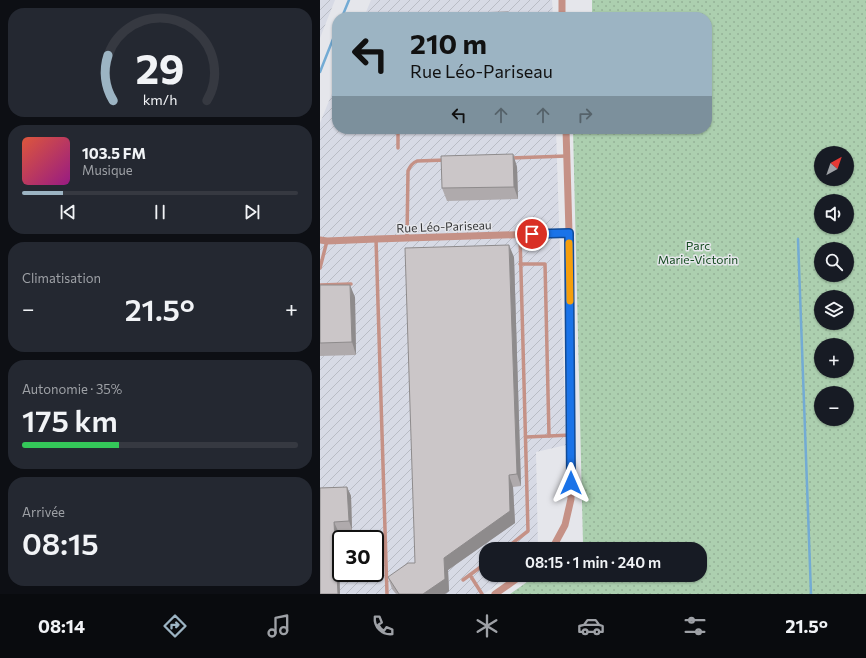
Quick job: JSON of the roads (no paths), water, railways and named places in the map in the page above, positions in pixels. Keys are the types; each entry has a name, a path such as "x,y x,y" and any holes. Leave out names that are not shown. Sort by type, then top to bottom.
{"street":[{"path":"562,0 562,12"},
{"path":"556,542 565,525 572,499 569,233 566,134"},
{"name":"Rue Léo-Pariseau","path":"324,241 569,233"},
{"path":"495,594 512,582"}],"lane":[{"path":"398,134 398,148"},
{"path":"502,158 567,156"},
{"path":"407,238 408,171 410,166 413,162 417,161 448,160"},
{"path":"514,542 528,531 520,235"},
{"path":"376,239 387,594"},
{"path":"320,268 324,241"},
{"path":"520,264 545,264 549,436"},
{"path":"320,285 351,284"},
{"path":"526,437 571,435"},
{"path":"463,580 479,568"},
{"path":"470,575 482,594"}],"waterway":[{"path":"344,12 349,0"},
{"path":"320,72 332,42"},
{"path":"798,239 811,594"}],"park label":[{"name":"Parc Marie-Victorin","path":"698,252"}]}
